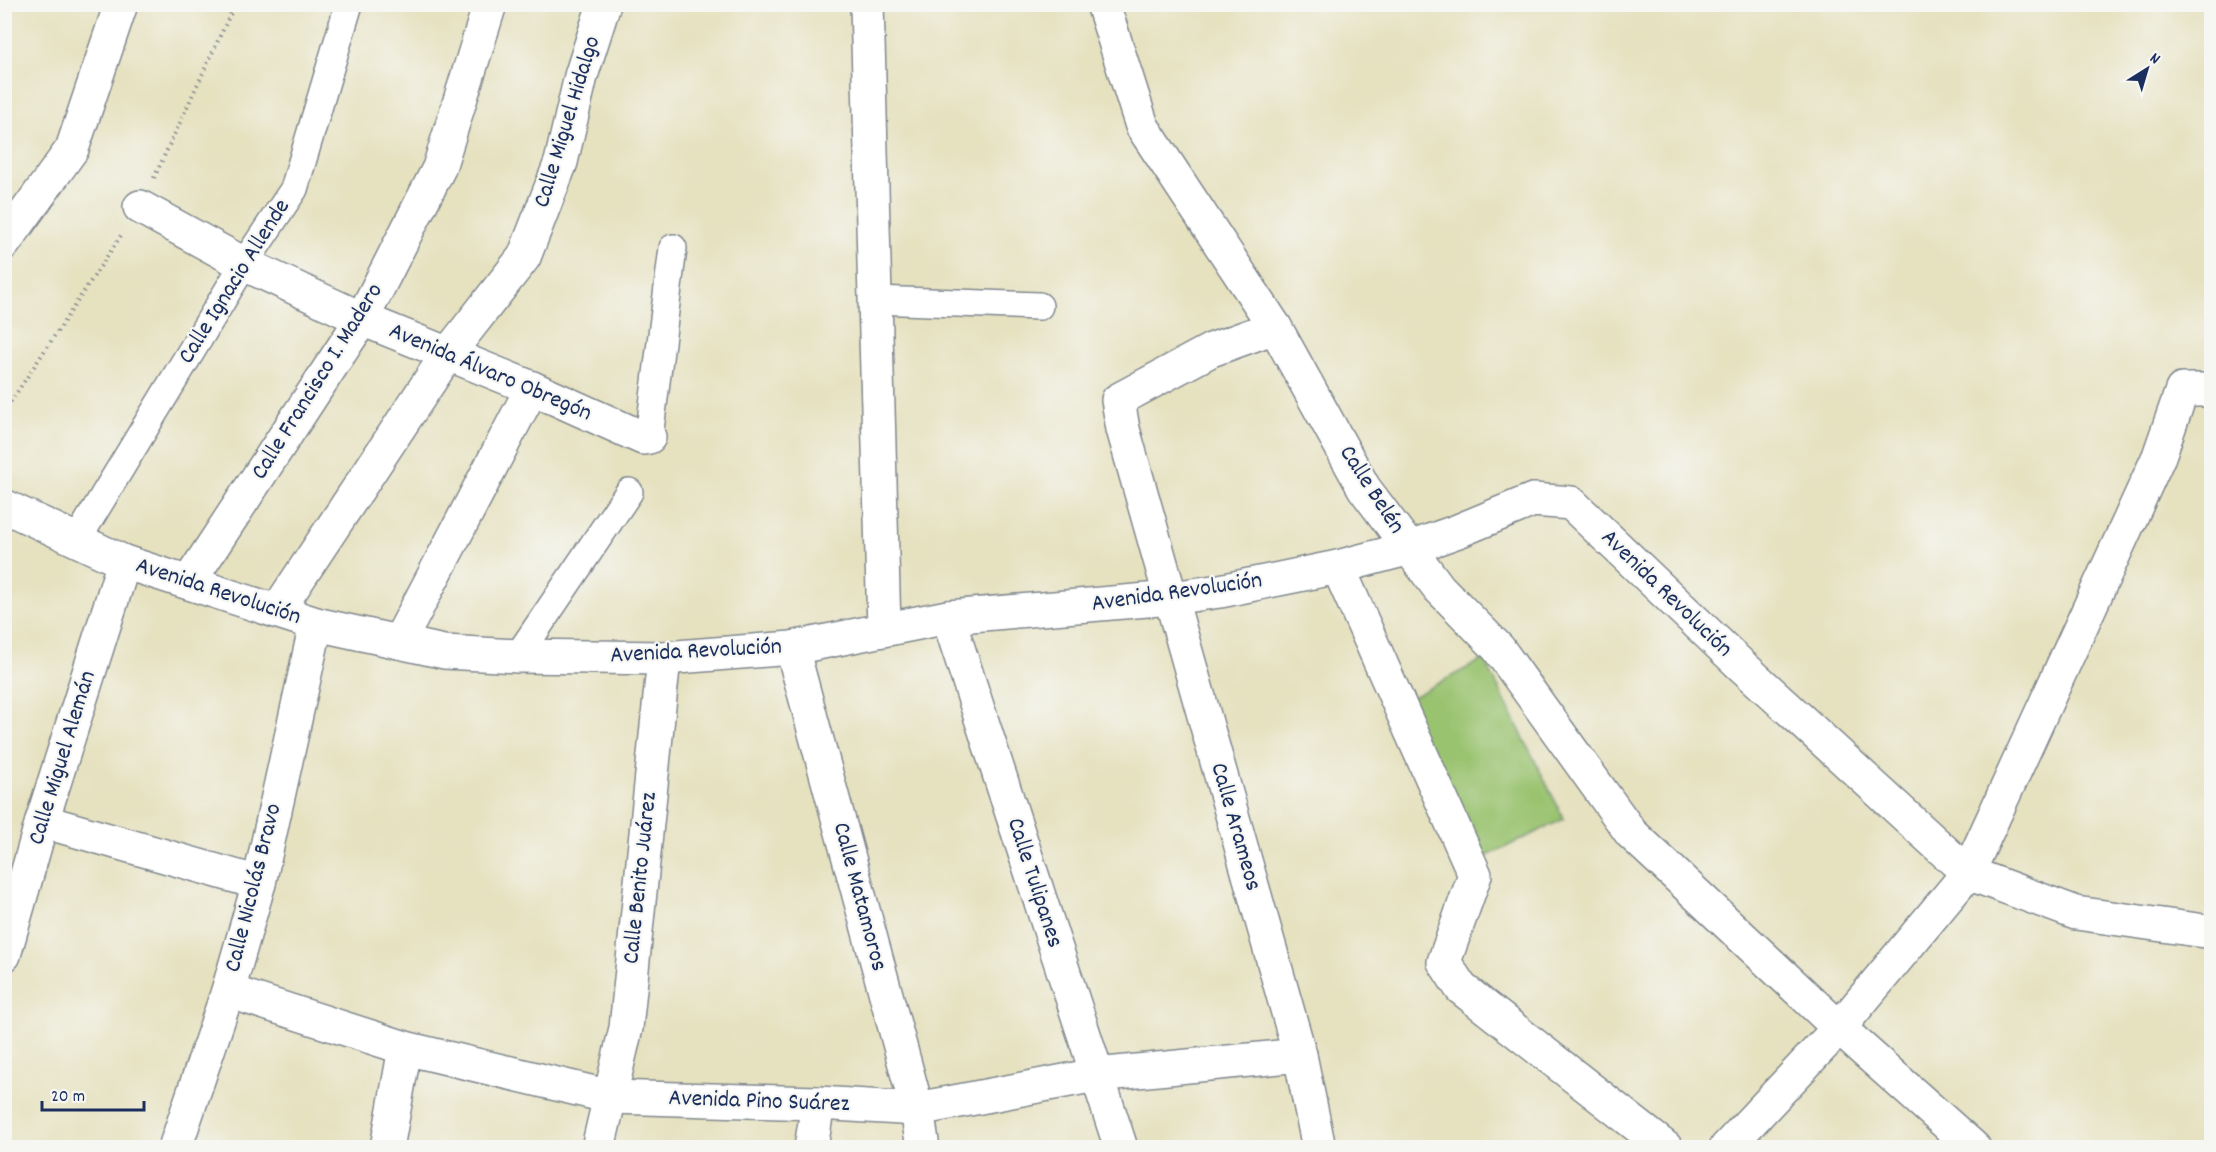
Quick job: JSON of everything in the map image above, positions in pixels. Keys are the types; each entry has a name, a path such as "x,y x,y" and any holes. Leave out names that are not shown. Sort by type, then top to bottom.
{"street":[{"path":"4,243 72,148 121,4"},
{"name":"Calle Ignacio Allende","path":"77,540 244,264 294,189 349,4"},
{"name":"Calle Francisco I. Madero","path":"189,582 362,320 439,168 490,4"},
{"name":"Calle Miguel Hidalgo","path":"277,611 447,355 524,257 561,162 581,76 604,4"},
{"path":"867,4 884,629"},
{"name":"Calle Belén","path":"1103,4 1142,126 1275,327 1364,488 1439,588 1498,648 1631,833 1839,1028 1974,1148"},
{"name":"Avenida Álvaro Obregón","path":"140,207 244,264 362,320 532,388 643,438 649,436"},
{"path":"649,436 674,248"},
{"path":"875,300 1039,306"},
{"name":"Calle Arameos","path":"1275,327 1211,350 1118,400 1123,429 1300,1055 1319,1148"},
{"path":"399,642 532,388"},
{"path":"1726,1148 1839,1028 1968,873 2159,456 2182,390 2211,390"},
{"path":"518,656 629,492"},
{"name":"Avenida Revolución","path":"6,511 124,562 316,624 444,652 518,656 664,658 792,648 948,617 1171,598 1220,591 1338,567 1410,548 1533,500 1570,503 1741,665 1968,873 2076,913 2211,932"},
{"name":"Calle Miguel Alemán","path":"5,954 42,820 124,562"},
{"path":"1338,567 1475,875 1444,962 1461,988 1666,1148"},
{"name":"Calle Tulipanes","path":"948,617 1121,1148"},
{"name":"Calle Nicolás Bravo","path":"175,1148 228,991 259,883 316,624"},
{"name":"Calle Matamoros","path":"792,648 917,1109 923,1148"},
{"name":"Calle Benito Juárez","path":"598,1148 626,1028 664,658"},
{"path":"42,820 259,883"},
{"name":"Avenida Pino Suárez","path":"228,991 405,1048 611,1097 818,1103 917,1109 1096,1076 1300,1055"},
{"path":"387,1148 405,1048"},
{"path":"811,1148 818,1103"}],"green space":[{"path":"1484,659 1564,819 1481,859 1405,701"}]}
